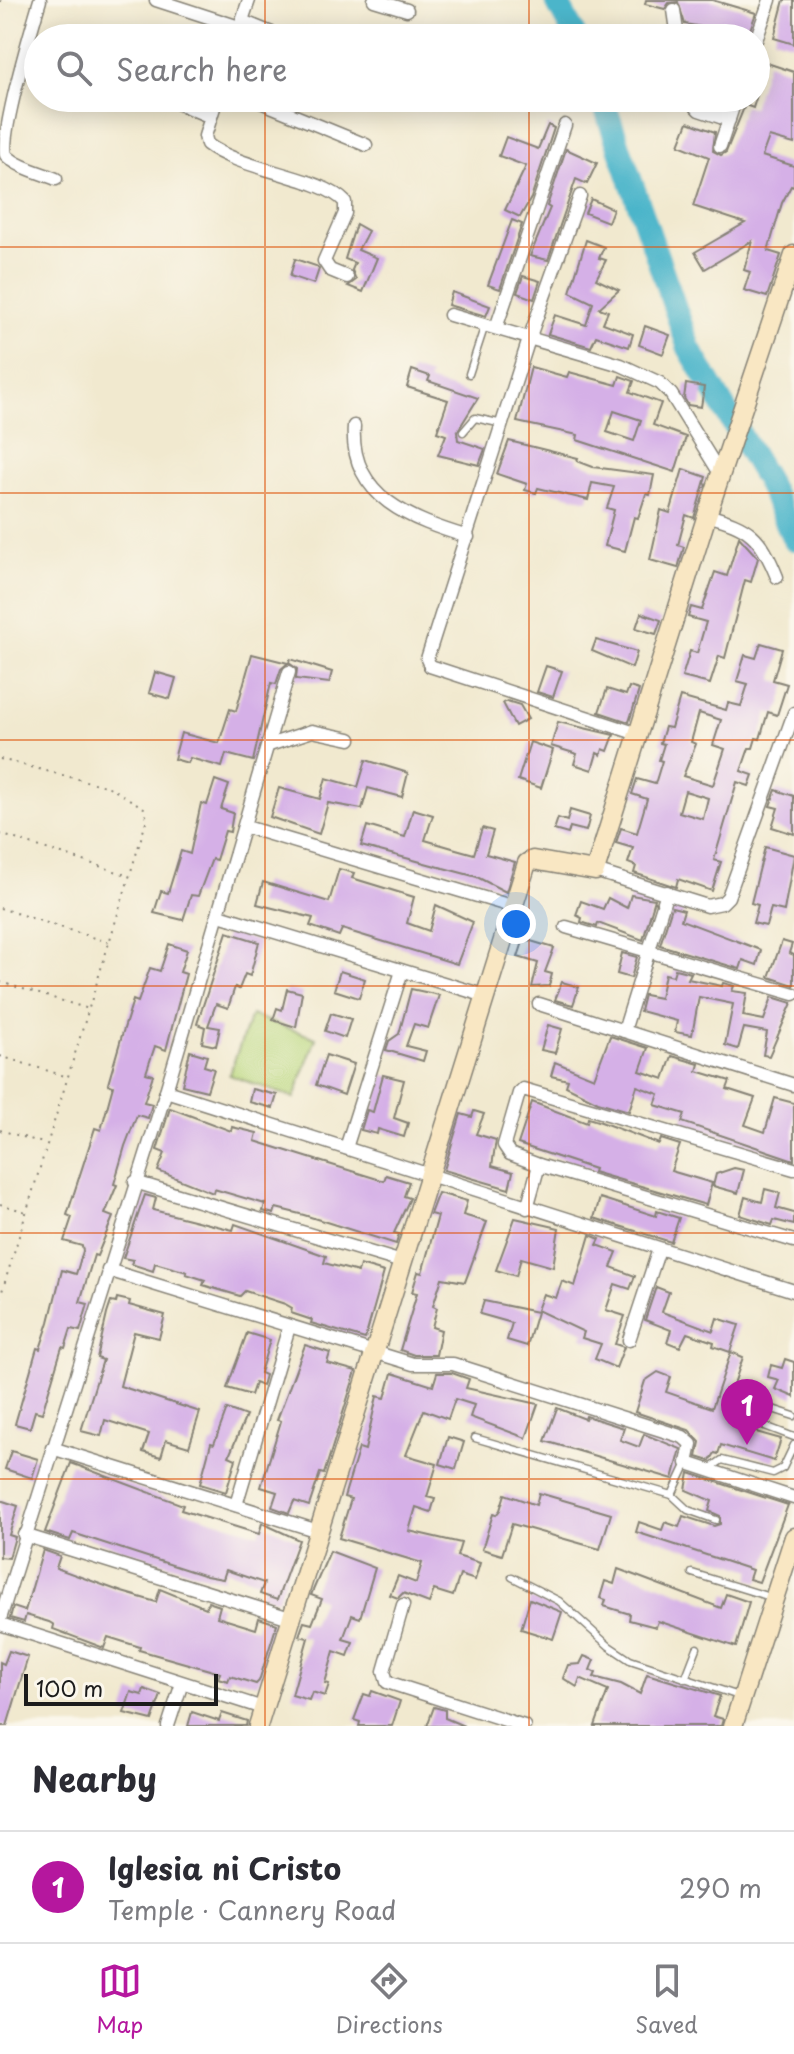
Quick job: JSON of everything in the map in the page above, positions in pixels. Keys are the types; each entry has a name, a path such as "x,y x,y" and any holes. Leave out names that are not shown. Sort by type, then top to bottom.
{"street":[{"path":"36,24 40,0"},
{"path":"156,0 225,24"},
{"path":"241,24 249,0"},
{"path":"374,0 407,10"},
{"path":"762,24 770,0"},
{"path":"674,10 676,24"},
{"path":"24,64 5,113 1,146 7,156 18,163 56,179"},
{"path":"199,112 211,117"},
{"path":"213,112 205,136 213,149 331,192 345,202 345,213 324,261 330,270 347,277"},
{"path":"285,112 366,145"},
{"path":"705,112 729,120"},
{"path":"720,146 732,112"},
{"path":"491,327 565,125"},
{"path":"580,196 529,339 428,664 638,734"},
{"path":"595,871 707,515 794,255"},
{"path":"450,315 621,365 660,383 678,405 721,475"},
{"path":"354,426 355,452 384,499 419,522 468,537"},
{"path":"707,515 752,532 767,552 777,577"},
{"path":"289,672 166,1091 24,1535 0,1622 182,1683 260,1717 486,996 511,906 527,863 533,860 595,871 707,906 722,903 728,897 794,713"},
{"path":"269,745 312,731 350,739"},
{"path":"246,827 511,906"},
{"path":"624,1031 667,892"},
{"path":"219,915 486,996"},
{"path":"566,927 794,994"},
{"path":"346,1148 402,971"},
{"path":"539,1004 794,1085"},
{"path":"794,1169 523,1089 519,1093 504,1145 510,1154 539,1165 794,1241"},
{"path":"166,1091 794,1291"},
{"path":"527,1208 539,1165"},
{"path":"135,1182 402,1262"},
{"path":"629,1340 659,1249"},
{"path":"108,1270 413,1364 453,1364 683,1437 691,1444 687,1463 794,1498"},
{"path":"236,1505 289,1327"},
{"path":"52,1448 318,1531"},
{"path":"24,1535 290,1618"},
{"path":"733,1726 794,1537"},
{"path":"403,1605 384,1671 387,1682 524,1726"},
{"path":"168,1726 182,1683"}],"lane":[{"path":"469,374 491,327"},
{"path":"463,432 475,418 485,417 503,424"},
{"path":"733,1396 794,1416"},
{"path":"749,1420 786,1431 794,1437"},
{"path":"475,1438 672,1495 688,1510 716,1520"},
{"path":"708,1470 722,1460 773,1473 783,1468 794,1445"},
{"path":"672,1495 687,1463"},
{"path":"692,1573 774,1598"},
{"path":"512,1577 559,1601 609,1646 630,1660 742,1697"},
{"path":"685,1679 697,1648"}],"path":[{"path":"0,759 109,787 144,808 146,828 0,1298"},
{"path":"0,834 132,876"},
{"path":"0,908 111,943"},
{"path":"0,982 90,1010"},
{"path":"0,1056 69,1078"},
{"path":"0,1130 48,1145"},
{"path":"0,1204 27,1212"},
{"path":"0,1279 5,1280"}],"green space":[{"path":"251,1015 316,1038 294,1098 229,1075"}],"building":[{"path":"646,0 712,0 756,13 752,24 685,24 678,2 669,3 665,9 645,4"},
{"path":"784,0 794,0 794,44 774,38"},
{"path":"770,64 794,72 794,144 769,137 762,156 794,166 794,187 791,186 782,203 768,251 781,255 767,297 744,290 750,272 744,270 752,241 705,269 695,252 745,223 693,206 709,157 679,145 688,122 715,132 713,151 721,155 726,152 742,112 770,112"},
{"path":"548,125 554,128 531,198 520,217 505,210 526,166 499,156 506,137 538,149"},
{"path":"566,149 597,163 587,184 576,179 548,260 530,256 550,208 547,206"},
{"path":"591,199 613,209 608,222 585,213"},
{"path":"512,220 522,224 500,289 488,285"},
{"path":"356,224 368,231 358,250 377,258 363,292 348,286 356,280 352,270 355,263 345,259"},
{"path":"586,240 604,247 599,258 606,260 596,279 619,290 599,308 608,311 603,323 633,334 629,347 596,336 591,347 548,334 555,315 586,325 593,303 570,292"},
{"path":"295,259 319,269 314,284 290,276"},
{"path":"523,276 540,281 534,299 517,293"},
{"path":"452,292 490,306 486,316 448,305"},
{"path":"645,326 670,335 663,354 639,345"},
{"path":"531,367 567,377 569,372 617,385 620,376 634,381 630,392 661,403 653,425 686,437 675,472 577,440 578,435 517,422","holes":["614,411 641,420 634,441 607,432"]},
{"path":"412,370 430,376 428,381 478,398 457,432 458,440 485,449 479,465 438,455 446,435 437,432 448,400 407,387"},
{"path":"686,384 704,387 701,407 688,405 684,398"},
{"path":"509,441 578,458 577,461 593,467 654,475 650,495 646,494 638,518 634,517 625,551 605,546 614,510 607,508 614,487 592,483 588,500 538,488 536,493 525,490 527,484 497,474"},
{"path":"683,469 706,477 694,518 686,515 678,545 684,547 678,568 650,560 661,510 670,513"},
{"path":"739,537 758,558 751,582 745,580 725,658 719,656 710,684 682,677 690,651 697,653 706,622 688,617 691,607 702,610 715,572 727,576"},
{"path":"641,613 661,620 656,634 636,628"},
{"path":"596,640 637,652 632,668 592,651"},
{"path":"761,643 782,649 773,680 787,684 777,715 768,712 760,739 756,738 753,748 749,748 741,771 753,775 749,786 737,782 714,860 721,862 712,891 678,879 676,887 634,873 636,866 628,863 633,848 616,843 621,828 637,833 647,799 632,794 637,779 655,784 662,761 659,760 664,744 660,743 665,727 671,728 680,697 726,710 728,703 741,706 748,684 737,681 745,655 756,658","holes":["699,713 721,720 713,745 725,749 713,785 683,776 696,744 691,742","685,791 708,798 703,819 679,812"]},
{"path":"252,654 288,663 281,669 276,684 271,683 253,761 226,754 222,767 190,758 188,763 174,759 181,733 219,743 230,709 236,711"},
{"path":"290,659 332,672 329,683 296,679 297,669 289,663"},
{"path":"546,666 562,671 553,697 537,692"},
{"path":"155,672 176,678 170,699 149,693"},
{"path":"629,687 639,690 629,722 599,712 607,689 626,695"},
{"path":"507,701 520,705 528,719 515,726 503,703"},
{"path":"558,722 614,735 608,751 603,749 601,755 597,753 592,770 574,764 577,754 551,746"},
{"path":"530,742 553,750 541,788 518,780"},
{"path":"366,760 408,773 402,797 368,788 362,809 328,803 319,834 270,817 279,788 320,799 326,778 358,787"},
{"path":"215,780 229,785 221,809 233,813 230,832 225,831 216,860 212,859 198,896 191,895 183,920 154,913 161,891 168,893 181,851 190,854 201,803 207,805"},
{"path":"776,790 794,796 794,834 772,827 778,808 770,806"},
{"path":"413,809 433,815 425,840 474,854 482,828 493,831 486,854 515,862 506,892 477,877 361,846 367,826 405,837"},
{"path":"570,810 590,816 586,831 570,827 568,834 554,830 558,818 567,821"},
{"path":"765,847 794,855 784,911 771,908 766,926 753,923 758,905 751,903"},
{"path":"339,869 354,873 352,878 414,897 407,923 429,931 436,905 473,922 457,964 342,929 339,936 310,926 313,918 257,904 263,882 329,902"},
{"path":"631,895 655,899 643,940 598,923 597,927 581,922 582,918 576,915 581,901 603,909 608,898 627,908"},
{"path":"672,907 684,910 681,920 761,950 757,965 743,960 740,969 660,945"},
{"path":"227,932 259,942 250,976 245,974 239,989 235,987 228,1008 216,1004 208,1026 220,1028 216,1046 202,1043 205,1027 197,1024"},
{"path":"524,939 554,948 545,972 552,974 549,986 532,987 538,963 518,957"},
{"path":"782,941 792,944 789,953 794,955 794,985 769,977"},
{"path":"169,944 187,950 180,972 186,974 166,1050 155,1046 146,1073 153,1075 144,1102 152,1104 148,1118 137,1115 125,1146 114,1184 117,1185 105,1214 113,1217 97,1256 94,1255 80,1302 88,1304 80,1331 71,1329 65,1348 62,1347 42,1413 35,1411 30,1428 15,1424 37,1348 40,1349 49,1322 62,1270 76,1274 83,1251 82,1246 64,1241 72,1217 67,1215 95,1128 101,1130 113,1086 108,1084 133,1000 138,1002 150,968 160,971"},
{"path":"622,953 637,957 631,978 617,974"},
{"path":"675,969 691,973 688,979 722,986 723,983 734,986 732,991 747,993 743,1016 764,1020 772,997 792,1003 769,1056 763,1055 767,1032 744,1028 738,1049 725,1045 733,1004 699,997 692,1035 675,1032 677,1021 640,1011 644,995 660,998 665,974 673,976"},
{"path":"340,971 365,979 359,998 334,990"},
{"path":"562,982 579,987 573,1005 555,1000"},
{"path":"287,989 302,993 296,1027 273,1020 277,1008 282,1010"},
{"path":"411,989 439,995 428,1028 414,1024 406,1046 426,1051 423,1061 386,1050 389,1041 399,1034"},
{"path":"331,1013 351,1019 345,1038 325,1031"},
{"path":"548,1025 562,1029 555,1053 541,1050"},
{"path":"610,1036 648,1048 640,1071 664,1079 672,1056 699,1064 697,1071 730,1081 727,1089 755,1098 745,1125 765,1132 775,1098 794,1103 794,1160 682,1122 685,1114 655,1105 659,1094 637,1086 629,1111 598,1102 566,1086 568,1080 551,1076 555,1062 594,1078"},
{"path":"190,1051 207,1056 204,1066 214,1069 207,1091 182,1085"},
{"path":"326,1055 354,1064 344,1095 316,1085"},
{"path":"383,1075 404,1080 394,1118 408,1123 404,1137 378,1129 377,1134 361,1130 367,1110 373,1112"},
{"path":"252,1089 277,1095 273,1108 249,1102"},
{"path":"532,1102 587,1123 588,1118 601,1122 659,1144 661,1139 680,1145 671,1171 712,1183 706,1205 593,1172 594,1169 518,1144"},
{"path":"170,1108 231,1131 232,1127 257,1133 255,1141 319,1161 384,1181 386,1175 409,1182 404,1196 410,1198 394,1233 399,1234 396,1244 276,1208 274,1214 263,1211 265,1204 214,1189 213,1193 158,1171 165,1153 157,1150"},
{"path":"474,1111 484,1114 476,1134 496,1140 492,1166 513,1172 509,1189 444,1170 461,1114 472,1117"},
{"path":"734,1168 744,1170 738,1193 713,1186 716,1174"},
{"path":"765,1189 780,1193 776,1208 794,1213 794,1225 774,1220 772,1225 740,1215 745,1197 762,1202"},
{"path":"438,1193 467,1201 463,1215 487,1222 465,1282 442,1278 433,1306 437,1308 432,1327 441,1330 436,1355 414,1355 400,1350 417,1293 412,1292 418,1272 422,1273 438,1216 430,1214"},
{"path":"145,1195 156,1198 153,1210 233,1230 235,1224 326,1256 324,1263 358,1272 360,1265 384,1272 365,1339 311,1323 312,1320 291,1313 292,1308 285,1304 245,1291 240,1296 203,1285 205,1280 187,1272 155,1263 153,1271 131,1264 133,1260 123,1258"},
{"path":"600,1198 656,1216 657,1211 679,1218 671,1242 594,1218"},
{"path":"515,1218 559,1228 553,1267 521,1258 516,1276 496,1270"},
{"path":"590,1235 600,1239 597,1245 617,1252 611,1267 635,1276 630,1289 615,1284 606,1310 625,1316 615,1344 624,1347 616,1368 595,1359 601,1344 582,1338 584,1332 537,1310 543,1294 556,1298 562,1281 575,1286"},
{"path":"656,1287 669,1292 662,1312 713,1331 717,1318 739,1325 730,1352 713,1346 714,1342 687,1333 680,1347 667,1342 671,1330 645,1320"},
{"path":"117,1298 130,1301 129,1305 165,1315 159,1338 134,1332 120,1386 200,1412 189,1447 166,1440 161,1457 143,1452 149,1434 105,1420 101,1436 81,1431 103,1360 97,1358 107,1314 111,1302 116,1303"},
{"path":"484,1301 537,1312 527,1346 507,1340 512,1323 480,1314"},
{"path":"247,1333 270,1340 260,1373 265,1375 262,1386 255,1383 251,1395 227,1388"},
{"path":"305,1345 330,1353 327,1363 356,1371 324,1474 320,1473 309,1506 294,1501 289,1513 272,1507 277,1492 261,1487 281,1421 277,1420"},
{"path":"731,1352 743,1357 732,1390 728,1393 727,1406 736,1414 734,1418 743,1421 745,1429 781,1439 774,1461 721,1445 718,1454 715,1453 710,1461 697,1457 700,1442 689,1430 635,1412 645,1381 658,1372 671,1377 666,1392 712,1408"},
{"path":"785,1359 794,1362 794,1397 775,1389 779,1380 768,1377 771,1365 782,1368"},
{"path":"392,1373 433,1386 437,1373 452,1373 469,1379 466,1388 538,1404 526,1438 470,1417 474,1405 455,1399 448,1419 424,1410 406,1455 437,1464 427,1497 435,1499 431,1512 416,1507 409,1531 461,1543 457,1556 480,1563 475,1580 460,1575 453,1596 434,1590 429,1603 403,1593 398,1598 390,1595 398,1576 416,1583 422,1563 339,1538 351,1499 344,1497 359,1448 365,1450 377,1396 385,1398"},
{"path":"557,1408 585,1419 586,1416 624,1428 620,1440 639,1447 644,1434 681,1449 673,1479 545,1441"},
{"path":"227,1409 246,1416 229,1456 236,1459 226,1492 200,1484 211,1443 214,1444"},
{"path":"448,1437 464,1442 456,1469 440,1464"},
{"path":"11,1451 38,1459 32,1478 5,1469"},
{"path":"71,1463 183,1505 181,1510 259,1534 262,1523 299,1540 277,1600 260,1594 264,1583 226,1570 223,1579 206,1576 73,1533 70,1540 45,1532"},
{"path":"689,1473 788,1505 759,1582 749,1579 752,1570 636,1532 639,1522 662,1530 665,1522 679,1527 683,1516 714,1526 720,1524 720,1516 709,1511 712,1501 686,1490"},
{"path":"539,1493 611,1514 600,1549 512,1524 502,1555 482,1549 493,1514 500,1510 505,1494 536,1505"},
{"path":"0,1500 18,1506 9,1535 15,1537 9,1558 0,1557"},
{"path":"43,1550 60,1556 56,1568 122,1592 156,1602 160,1589 206,1608 208,1602 220,1606 217,1617 256,1629 259,1618 277,1624 259,1681 256,1684 230,1676 228,1681 218,1678 220,1673 139,1650 140,1647 108,1637 104,1648 53,1629 54,1625 49,1622 26,1615 24,1622 10,1618 13,1607 25,1611"},
{"path":"330,1551 375,1568 360,1618 352,1615 343,1639 353,1642 348,1656 334,1651 325,1683 329,1684 325,1696 312,1692 309,1700 292,1695 308,1638 299,1636 304,1622 312,1624 322,1599 311,1595"},
{"path":"618,1569 721,1608 726,1594 749,1602 736,1647 658,1621 656,1627 629,1620 630,1614 604,1606 606,1600 600,1598 605,1581 614,1584"},
{"path":"530,1599 562,1612 553,1639 521,1629"},
{"path":"9,1651 28,1657 7,1726 0,1726 0,1662 4,1664"},
{"path":"584,1656 594,1660 590,1670 596,1673 594,1677 621,1684 640,1694 647,1674 720,1696 713,1716 723,1719 721,1726 595,1726 608,1690 580,1678 577,1687 563,1678 568,1665 580,1664"},
{"path":"144,1689 161,1695 152,1720 124,1713 131,1692 142,1695"},
{"path":"372,1691 400,1701 392,1726 359,1726 360,1722 354,1720 364,1694 370,1696"},
{"path":"434,1707 445,1710 445,1718 464,1726 427,1726"},
{"path":"192,1712 219,1721 222,1713 247,1721 246,1726 188,1726"}],"waterway":[{"path":"556,0 569,24"},
{"path":"607,112 689,348 766,479 794,539"}],"place":[{"name":"Iglesia ni Cristo","path":"747,1445"}]}
